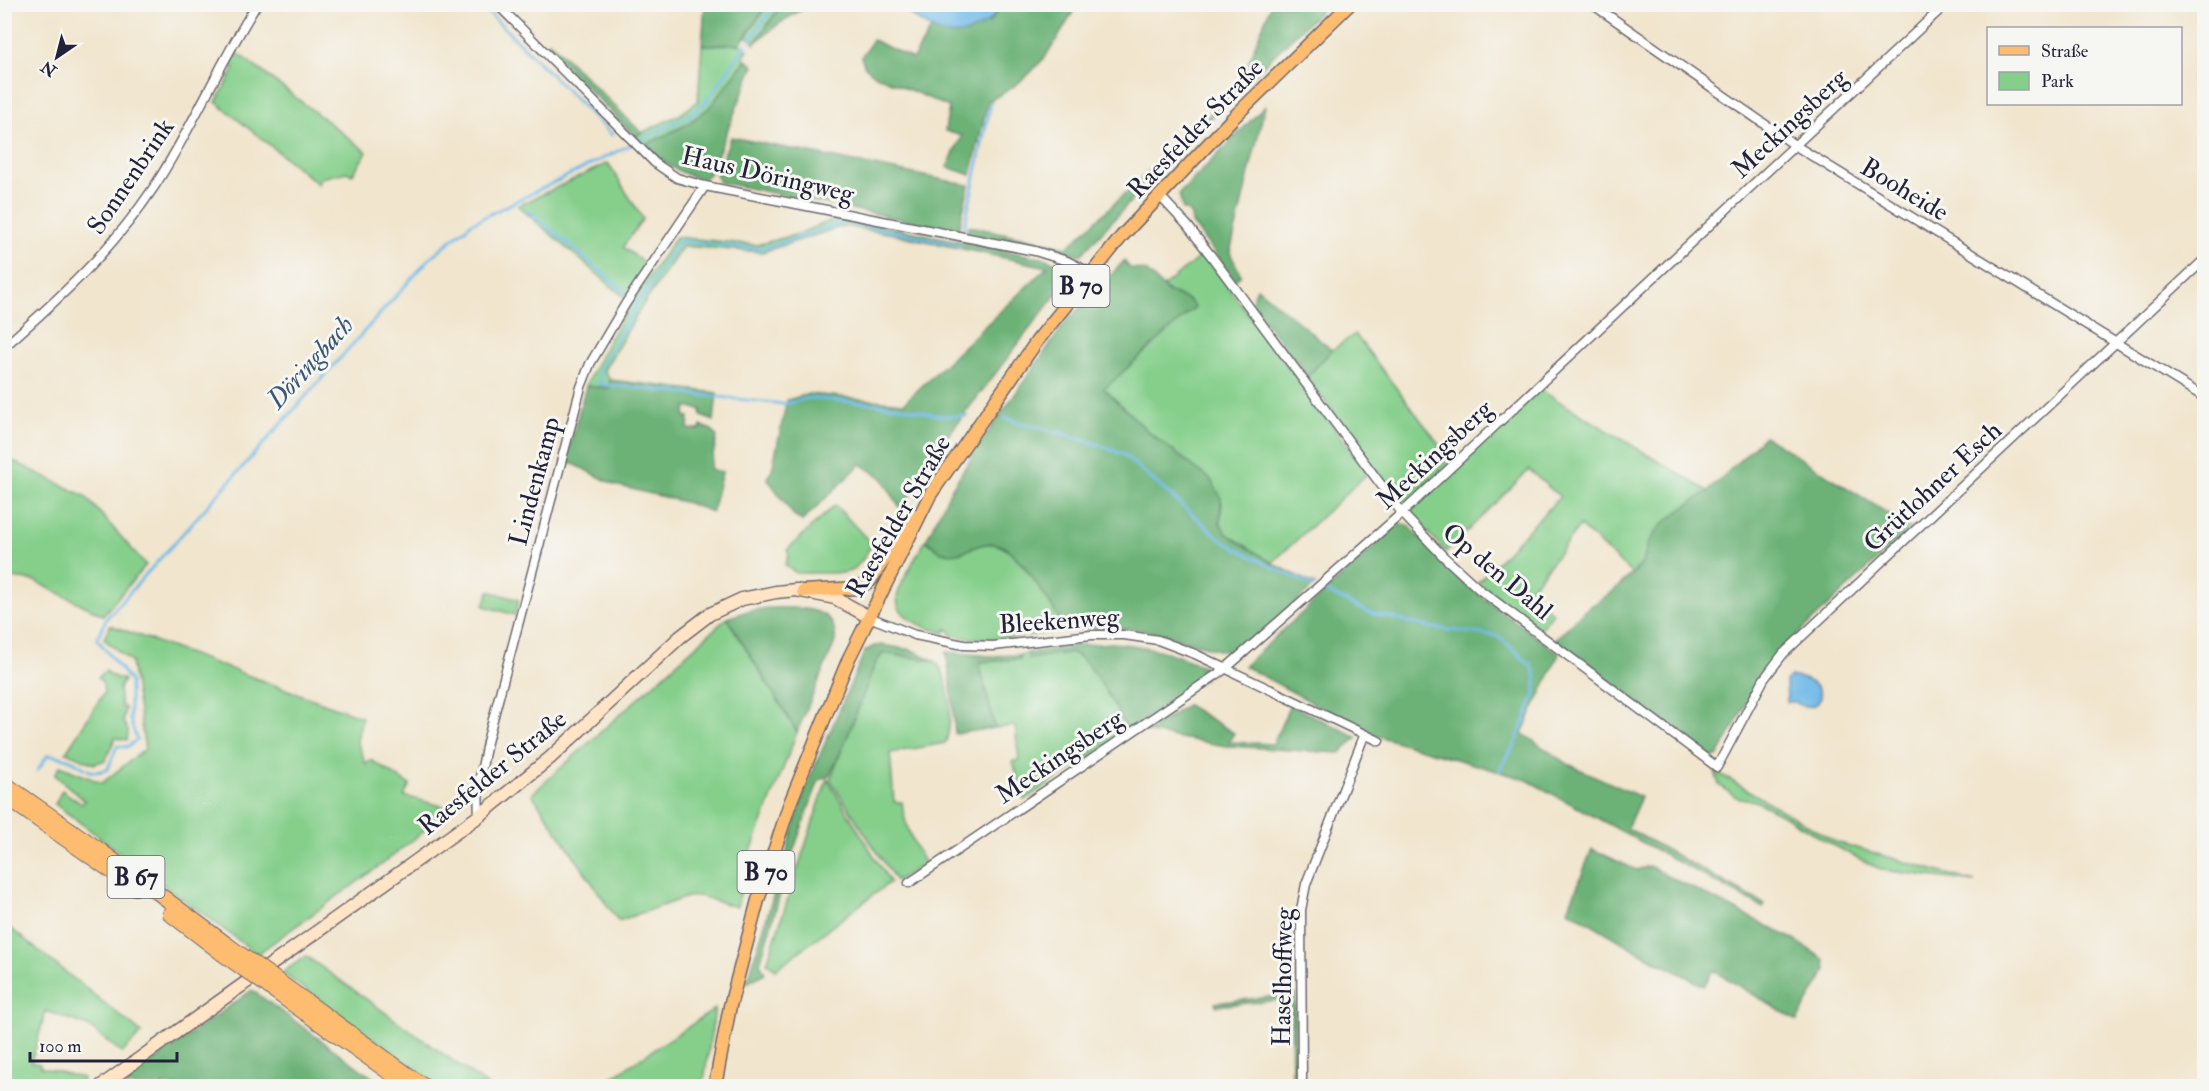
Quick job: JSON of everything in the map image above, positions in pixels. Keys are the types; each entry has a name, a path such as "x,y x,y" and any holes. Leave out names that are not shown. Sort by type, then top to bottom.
{"highway":[{"name":"B 67","path":"4,783 81,836 224,949"},
{"name":"B 67","path":"4,796 295,1000 424,1086"},
{"name":"B 67","path":"295,1000 364,1058 408,1086"},
{"path":"364,1058 399,1086"}],"main road":[{"name":"Raesfelder Straße","path":"101,1086 479,816 550,758 680,638 710,614 727,605 756,596 803,591 835,598 868,617 930,495 1037,341 1091,273 1159,195 1240,111 1350,4"},
{"path":"803,591 858,588 870,581 900,534 930,495"},
{"name":"B 70","path":"715,1086 730,1006 772,854 813,742 868,617"}],"street":[{"name":"Sonnenbrink","path":"4,347 77,282 132,218 185,135 238,34 257,4"},
{"name":"Haus Döringweg","path":"497,4 655,163 677,178 705,186 1035,251 1067,261 1091,273"},
{"name":"Booheide","path":"1592,4 1796,146 2205,397"},
{"name":"Meckingsberg","path":"909,883 1225,669 1402,513 1946,4"},
{"name":"Lindenkamp","path":"479,816 478,788 486,742 584,379 590,364 626,303 705,186"},
{"name":"Op den Dahl","path":"1159,195 1206,249 1402,513 1462,575 1717,767"},
{"name":"Grütlohner Esch","path":"1717,767 1764,679 1783,654 2205,260"},
{"name":"Bleekenweg","path":"868,617 915,635 963,645 1002,646 1091,635 1141,637 1177,646 1364,736 1379,741"},
{"name":"Haselhoffweg","path":"1302,1086 1301,910 1303,897 1306,884 1364,736"}],"green space":[{"path":"705,4 767,5 740,44 702,45"},
{"path":"767,5 781,5 754,44 752,38 746,37"},
{"path":"781,5 809,5 780,23 756,42"},
{"path":"1002,5 1077,5 1051,49 1031,73 1019,83 988,101 971,175 947,167 962,136 945,131 949,107 875,75 865,67 861,57 873,40 913,59 932,27 946,34 990,22"},
{"path":"1271,5 1327,5 1201,127 1081,255 967,233 969,226 1068,247 1239,86"},
{"path":"549,41 642,133 635,136 548,49"},
{"path":"740,44 748,50 743,58 746,60 710,107 686,125 645,145 635,136 681,114 698,101 702,45"},
{"path":"235,51 367,152 352,175 347,172 321,178 318,184 216,102 235,68 228,64"},
{"path":"746,60 754,65 710,173 703,179 685,174 671,166 645,145 686,125 710,107"},
{"path":"1265,106 1230,253 1241,275 1235,280 1192,223 1187,210 1183,210 1179,194"},
{"path":"731,137 969,185 958,231 719,182 716,174"},
{"path":"608,163 643,219 623,247 646,264 624,297 518,206"},
{"path":"840,217 894,228 893,234 844,226 762,252 683,246 641,308 604,370 610,380 609,388 586,386 616,328 676,237 756,245 795,235"},
{"path":"894,228 1046,259 1067,267 1071,275 946,438 901,509 882,478 861,464 802,521 795,517 767,478 772,470 787,400 809,394 904,403 1047,267 893,234"},
{"path":"1203,254 1368,473 1272,563 1226,534 1220,523 1222,503 1211,480 1151,434 1103,388 1195,307 1163,287"},
{"path":"1124,261 1130,268 1146,271 1168,292 1188,300 1195,307 1104,389 1151,434 1211,480 1221,498 1220,523 1227,534 1272,563 1315,585 1237,655 1144,630 1103,628 1067,630 1028,572 1002,546 986,544 956,553 948,553 938,550 926,540 952,488 982,441 1066,322"},
{"path":"1257,288 1332,350 1307,377 1251,303"},
{"path":"1355,334 1452,461 1407,502 1399,501 1307,377 1332,350"},
{"path":"610,380 717,393 714,421 701,416 701,409 686,407 685,416 689,417 688,429 700,430 701,426 712,430 717,437 710,469 722,472 712,512 688,503 615,485 566,460 586,386 609,388"},
{"path":"1537,388 1708,491 1667,520 1657,530 1649,542 1642,564 1632,574 1580,526 1528,592 1553,613 1540,629 1478,582 1560,497 1529,470 1446,552 1413,517 1413,509"},
{"path":"1765,436 1911,528 1780,651 1761,676 1718,756 1711,757 1555,640 1585,610 1611,593 1642,564 1649,542 1667,520 1708,491"},
{"path":"7,458 85,496 146,565 103,615 35,581 5,577 4,467"},
{"path":"835,505 872,544 853,570 843,573 796,573 785,565 789,555 787,550"},
{"path":"1399,524 1408,525 1461,581 1559,654 1522,733 1566,763 1641,797 1627,828 1764,904 1763,908 1527,780 1371,734 1244,666"},
{"path":"926,540 938,550 949,553 987,544 1002,547 1028,572 1067,630 1009,638 980,639 951,635 951,632 946,629 944,633 915,622 902,612 897,599 904,578"},
{"path":"489,591 519,600 515,615 484,606"},
{"path":"767,608 812,610 830,620 834,629 835,642 797,732 727,618"},
{"path":"727,618 797,732 748,859 737,907 699,896 687,897 618,921 532,794"},
{"path":"110,625 362,717 357,741 366,764 371,760 410,785 404,796 446,807 447,813 381,865 257,954 55,804 62,790 82,804 85,801 55,775 60,766 102,783 145,749 131,662 104,639"},
{"path":"1112,643 1160,650 1182,657 1205,667 1205,678 1128,731 1095,674 1078,656 1066,653 1029,659 1028,653"},
{"path":"882,645 912,650 935,661 883,653 875,664 845,743 829,776 819,780 791,857 760,963 765,973 747,983 806,787 865,651"},
{"path":"946,652 989,656 1019,655 1020,659 979,662 995,728 955,734"},
{"path":"883,653 935,661 944,677 950,713 945,743 890,753 894,802 902,802 910,834 925,864 896,881 830,780 875,664"},
{"path":"1028,653 1030,658 1067,653 1079,656 1095,674 1128,731 1024,800 1013,761 1019,760 1015,726 995,728 979,662 1020,659 1019,655"},
{"path":"106,670 109,675 124,680 119,688 121,706 125,708 123,721 128,731 127,740 115,738 106,760 94,764 66,752 104,693 103,683 98,678"},
{"path":"1187,705 1234,733 1229,742 1273,744 1290,705 1357,737 1340,753 1226,746 1146,732"},
{"path":"1715,771 1836,842 1975,882 1882,870 1755,801 1736,797 1719,785"},
{"path":"827,779 890,882 776,969 767,963"},
{"path":"1592,849 1636,870 1649,866 1793,939 1825,960 1826,970 1797,1021 1713,970 1704,986 1639,952 1568,910"},
{"path":"4,923 142,1033 122,1053 88,1026 46,1011 31,1062 40,1064 40,1067 83,1078 78,1086 5,1086"},
{"path":"306,956 488,1086 440,1086 282,973"},
{"path":"252,990 384,1086 118,1086"},
{"path":"1295,994 1295,1086 1292,1086 1291,999 1216,1006 1215,1003"},
{"path":"715,1009 703,1086 599,1086"}],"water":[{"path":"903,5 1002,5 992,18 979,27 963,33 947,34 931,28 905,11"},
{"path":"1790,677 1805,679 1814,684 1821,698 1817,704 1806,706 1796,702 1787,702 1786,681"}],"waterway":[{"path":"480,4 612,135"},
{"name":"Döringbach","path":"750,40 775,4"},
{"name":"Döringbach","path":"37,771 48,755 74,761 95,772 108,769 117,746 127,747 137,740 130,720 130,681 97,639 106,619 431,257 472,223 689,116 706,102 746,45"},
{"path":"963,232 991,102"},
{"path":"528,210 638,303 678,243 682,241 757,249 846,222 960,245"},
{"path":"638,303 600,368 599,384 784,404 809,398 898,406 941,416 967,416"},
{"path":"1005,418 1103,446 1124,455 1223,541 1314,586"},
{"path":"1325,591 1367,612 1434,628 1498,636 1531,665 1536,677 1535,695 1516,742 1499,771"}]}
